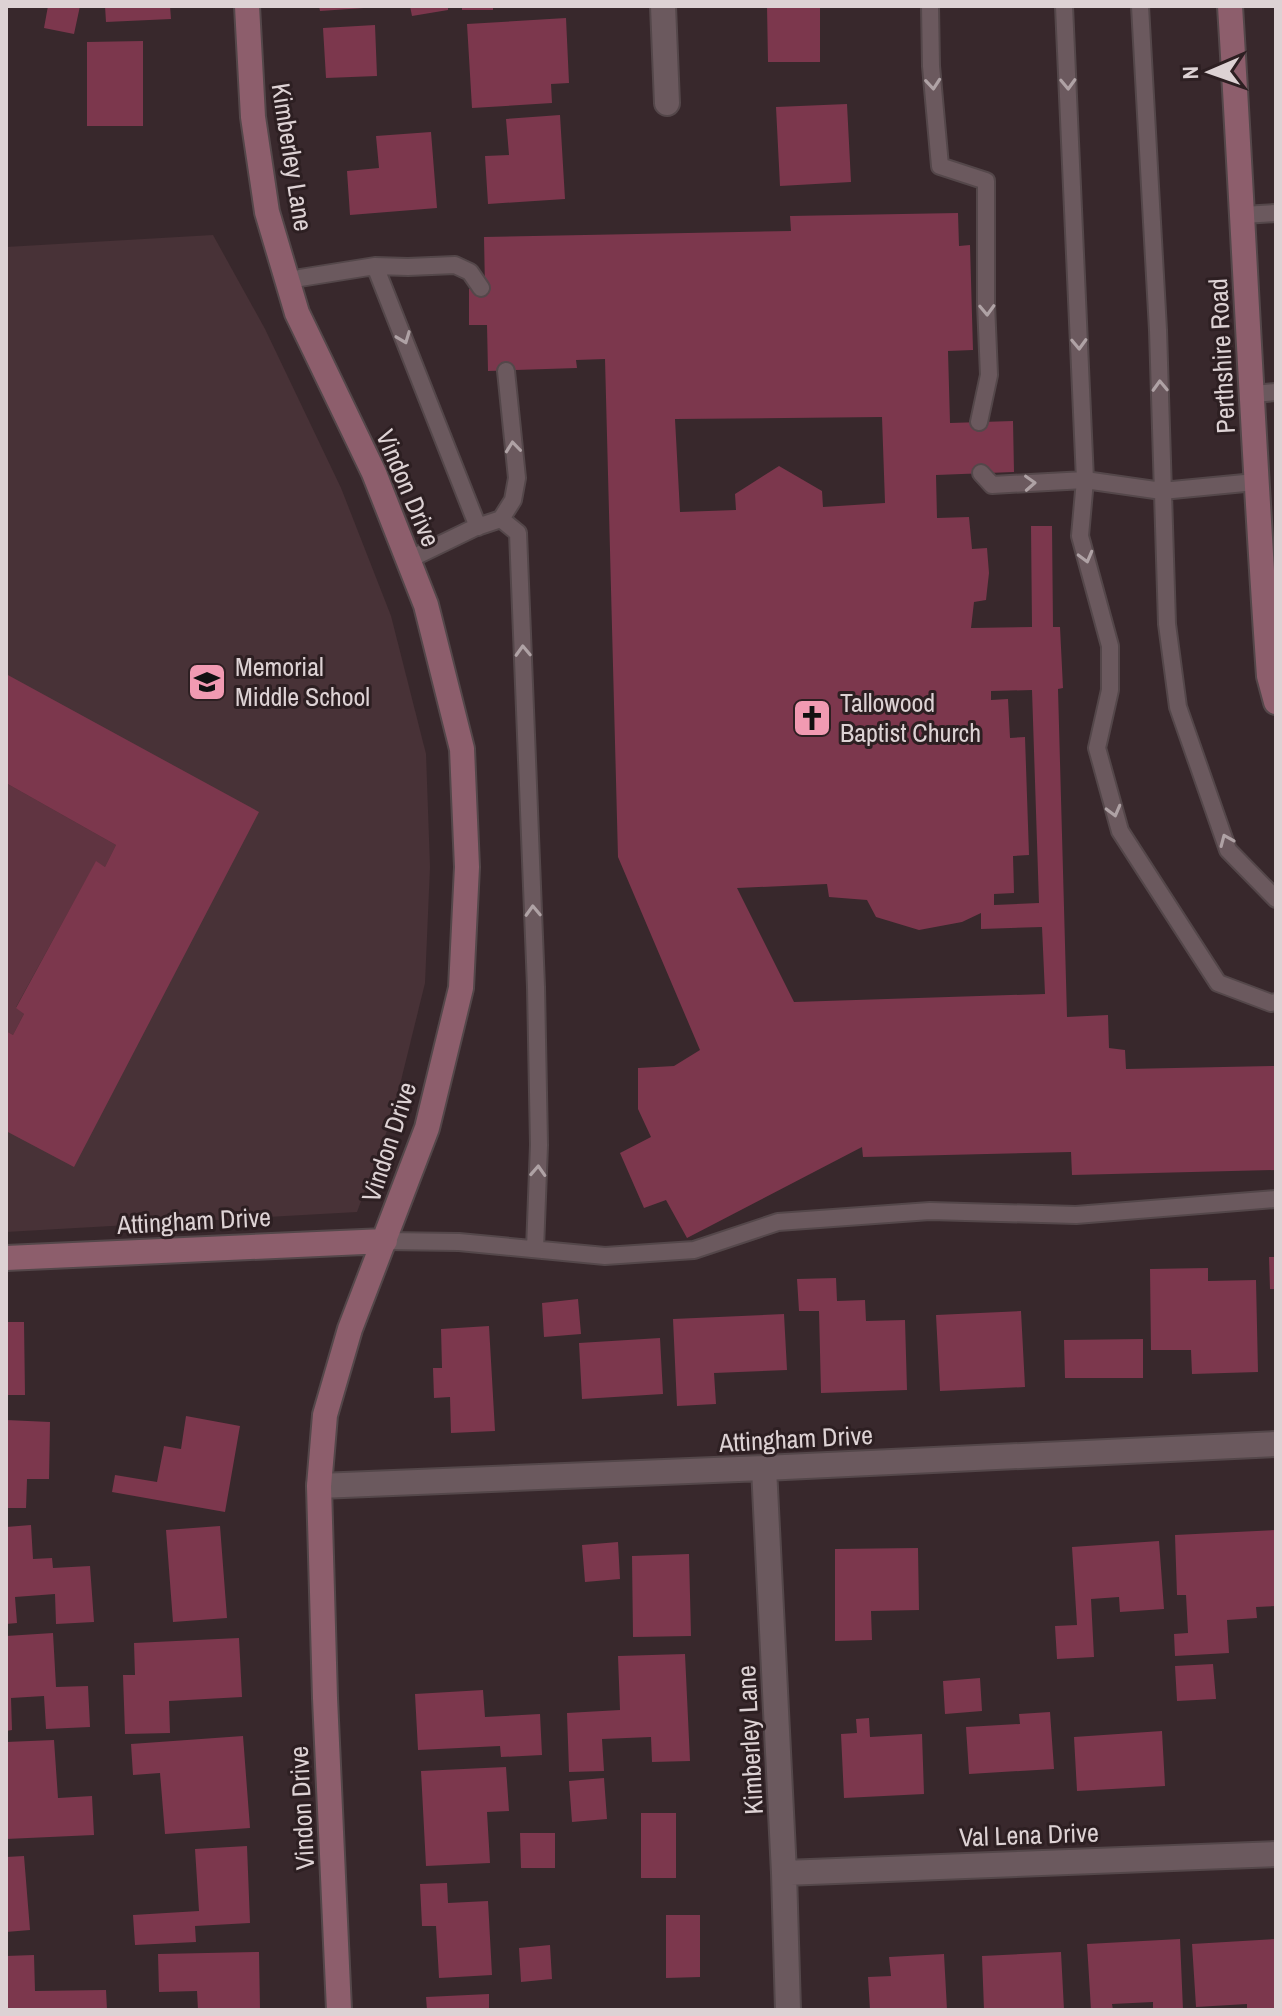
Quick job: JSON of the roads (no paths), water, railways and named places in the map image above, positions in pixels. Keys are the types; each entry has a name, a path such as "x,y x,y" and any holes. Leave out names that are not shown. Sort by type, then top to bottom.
{"street":[{"name":"Kimberley Lane","path":"247,6 253,117 267,212 297,313"},
{"path":"663,6 667,103"},
{"name":"Perthshire Road","path":"1230,6 1243,215 1264,393 1255,482 1269,676 1276,702"},
{"name":"Vindon Drive","path":"297,313 374,473 426,605 462,749 467,867 461,988 427,1128 350,1329 325,1415 319,1486 339,2010"},
{"name":"Attingham Drive","path":"6,1258 385,1241"},
{"name":"Attingham Drive","path":"319,1486 1276,1444"},
{"name":"Kimberley Lane","path":"764,1468 788,2010"},
{"name":"Val Lena Drive","path":"784,1873 1276,1854"}],"lane":[{"path":"930,6 931,66 940,166 986,181 989,375 979,422"},
{"path":"1064,6 1085,480 1080,536 1110,646 1110,690 1097,748 1120,831 1218,983 1271,1003 1276,1002"},
{"path":"1140,6 1158,330 1167,624 1178,707 1228,850 1276,899"},
{"path":"1243,215 1276,213"},
{"path":"288,282 375,266 455,265 470,272 481,288"},
{"path":"375,266 478,527"},
{"path":"408,560 501,519 513,500 517,478 506,371"},
{"path":"981,473 992,485 1085,480 1162,491 1255,482"},
{"path":"501,519 518,533 536,1003 539,1145 535,1249"},
{"path":"385,1241 459,1242 605,1256 694,1250 778,1222 930,1211 1076,1215 1276,1199"}],"place":[{"name":"Memorial Middle School","path":"207,682"},
{"name":"Tallowood Baptist Church","path":"812,718"}]}
